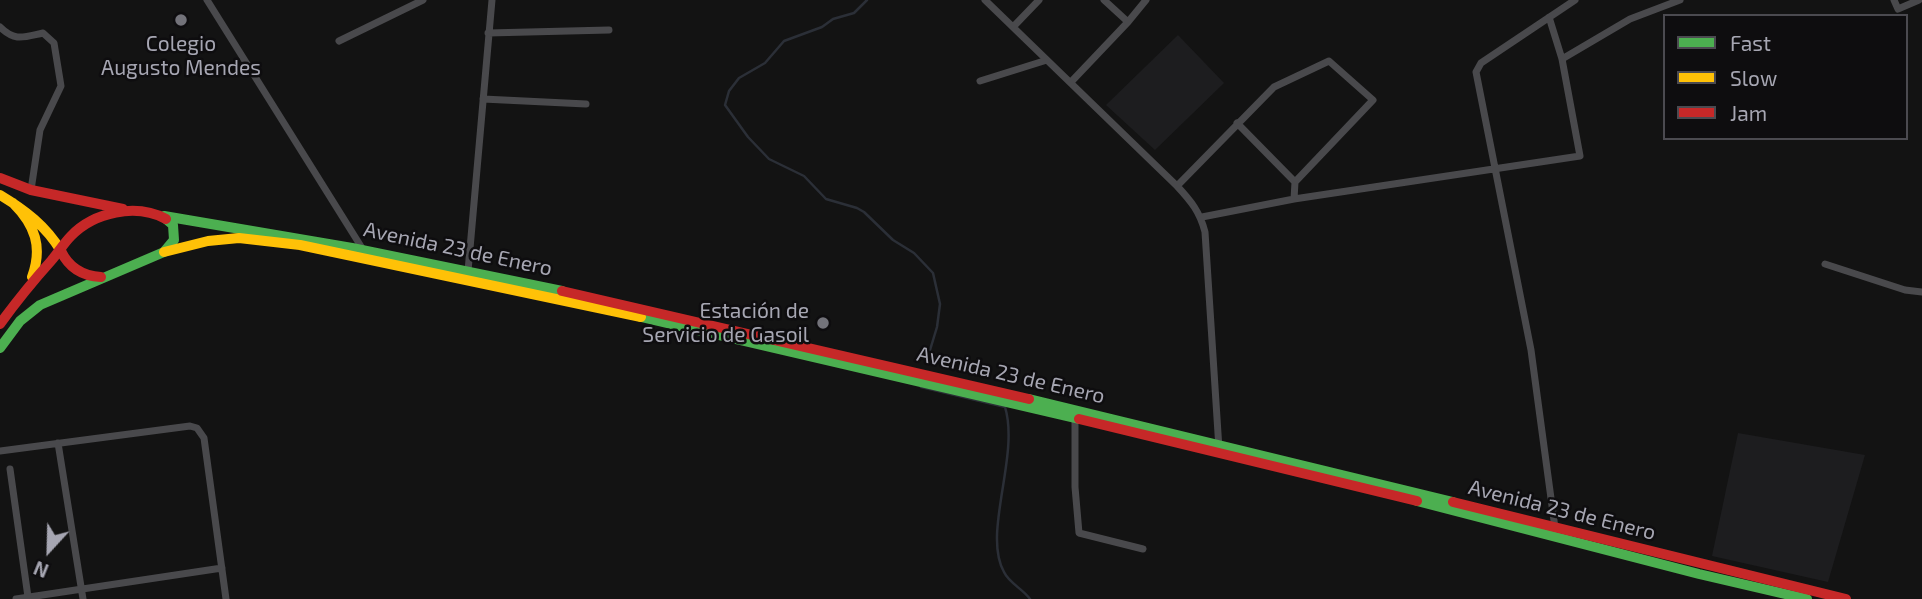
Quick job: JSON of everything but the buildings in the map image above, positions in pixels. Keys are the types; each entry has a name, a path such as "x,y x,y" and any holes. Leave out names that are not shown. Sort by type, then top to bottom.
{"main road":[{"path":"0,178 32,190 133,212"},
{"path":"0,195 45,228 67,262 77,271 89,276 103,276"},
{"path":"13,203 26,215 37,240 37,266 30,283"},
{"name":"Avenida 23 de Enero","path":"133,212 362,248 815,348 1219,449 1699,575 1807,599"},
{"path":"0,324 30,283 69,239 91,220 112,213 133,212"},
{"path":"162,216 173,225 175,233 174,240 164,252"},
{"name":"Avenida 23 de Enero","path":"0,348 20,321 40,305 164,252 226,238 300,245 674,324 1074,418 1219,449 1846,599"}],"street":[{"path":"207,0 362,248"},
{"path":"339,41 423,0"},
{"path":"468,271 492,0"},
{"path":"985,0 1177,186 1202,217 1219,449"},
{"path":"1014,26 1039,0"},
{"path":"1104,0 1128,22"},
{"path":"1071,82 1146,0"},
{"path":"1555,528 1531,350 1476,72 1481,64 1574,0"},
{"path":"1562,60 1630,19 1679,0"},
{"path":"1894,0 1898,9 1919,0"},
{"path":"1202,217 1294,199 1580,156 1562,60 1549,17"},
{"path":"0,27 8,36 20,38 43,33 54,43 61,86 40,130 32,190"},
{"path":"488,33 609,30"},
{"path":"980,81 1047,60"},
{"path":"1177,186 1274,87 1329,61 1373,100 1295,182 1294,199"},
{"path":"484,99 586,104"},
{"path":"1237,123 1295,182"},
{"path":"1825,264 1905,290 1922,292"},
{"path":"1074,418 1079,533 1143,549"},
{"path":"0,451 190,426 197,428 204,438 226,599"},
{"path":"58,443 83,599"},
{"path":"10,469 28,597"},
{"path":"16,599 222,568"}],"shaded area":[{"path":"1178,35 1224,83 1155,150 1106,105"},
{"path":"1738,433 1865,455 1828,582 1712,556"}],"waterway":[{"path":"867,0 854,13 833,19 822,27 784,41 765,63 739,78 729,91 725,105 748,137 769,159 804,176 826,199 864,212 893,240 914,253 933,273 940,304 937,327 927,360"},
{"path":"921,387 1005,407 1008,448 997,537 998,556 1006,576 1030,599"}],"traffic: fast":[{"path":"164,216 352,248 562,291"},
{"path":"0,348 20,321 40,305 164,252 174,240 173,225 166,219"},
{"path":"641,317 1079,419"},
{"path":"1029,399 1453,502"},
{"path":"1417,501 1807,599"}],"traffic: slow":[{"path":"0,195 34,219 61,251"},
{"path":"13,203 27,220 35,237 37,256 32,277"},
{"path":"164,252 208,241 239,238 300,245 641,317"}],"traffic: jam":[{"path":"0,178 31,190 123,209"},
{"path":"0,324 71,236 91,221 116,212 129,211 154,214 166,219"},
{"path":"61,251 77,270 101,277"},
{"path":"562,291 1029,399"},
{"path":"1079,419 1417,501"},
{"path":"1453,502 1846,599"}],"place":[{"name":"Colegio Augusto Mendes","path":"181,20"},
{"name":"Estación de Servicio de Gasoil","path":"823,323"}]}
